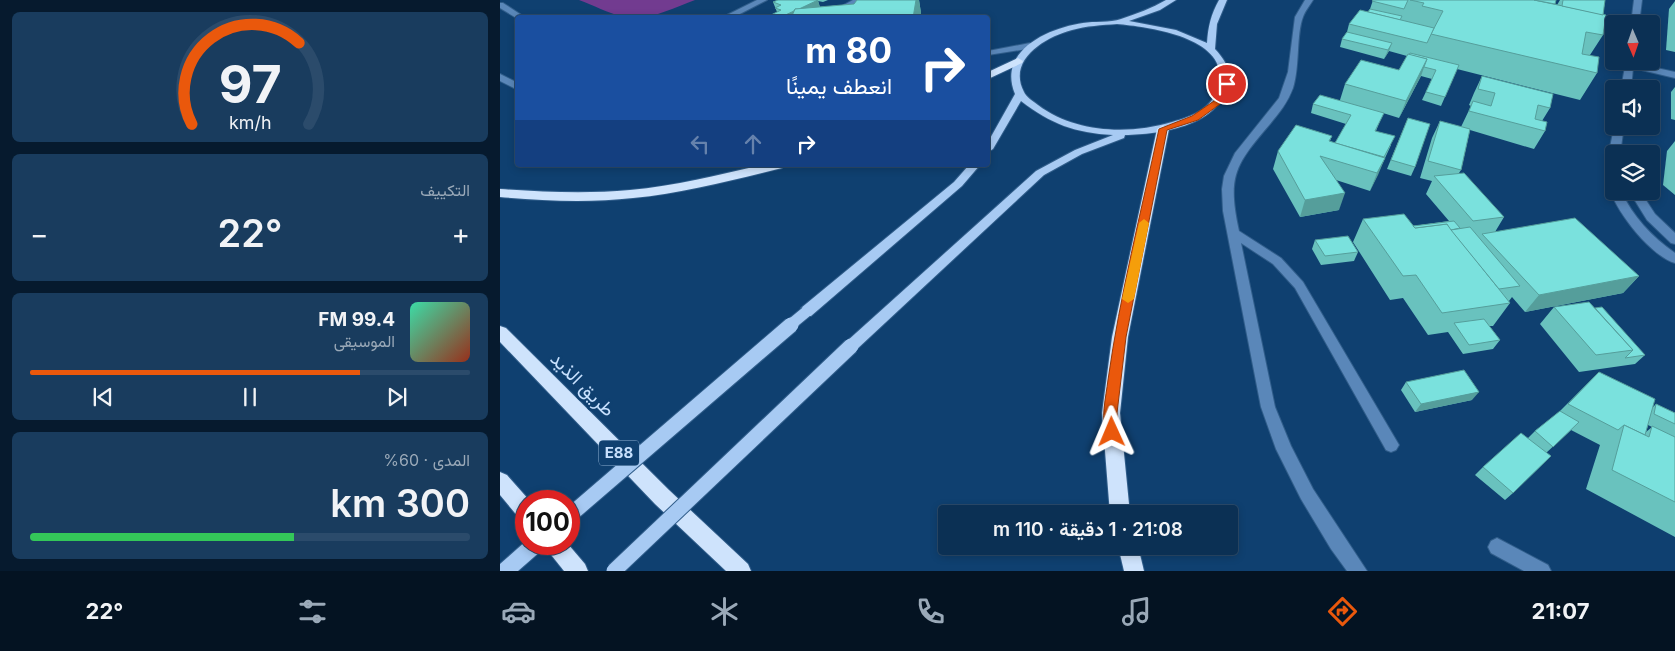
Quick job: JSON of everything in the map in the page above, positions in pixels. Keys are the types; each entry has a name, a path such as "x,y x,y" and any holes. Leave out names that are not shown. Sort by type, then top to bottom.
{"highway":[{"path":"990,75 1018,60"},
{"path":"1119,505 1111,413 1120,337 1163,129"},
{"path":"500,193 548,197 613,196 702,183 770,167"},
{"name":"طريق الذيد","path":"500,332 662,497 741,571"},
{"path":"500,481 515,498"},
{"path":"564,555 578,571"},
{"path":"1130,555 1134,571"}],"main road":[{"path":"1118,22 1157,8 1172,0"},
{"path":"1211,49 1214,15 1223,0"},
{"path":"1118,22 1170,29 1192,38 1211,49 1224,66 1227,84 1217,102 1195,118 1163,129 1129,133 1093,131 1061,122 1036,109 1020,94 1014,77 1018,60 1030,46 1047,36 1068,28 1092,23 1118,22"},
{"path":"990,147 1020,94"},
{"path":"614,571 851,346 1040,173 1067,156 1097,143 1129,133"},
{"path":"580,507 958,184 973,167"},
{"path":"505,571 523,555"}],"street":[{"path":"731,15 762,0"},
{"path":"830,15 859,0"},
{"path":"1309,0 1299,17 1292,75 1284,98 1236,160 1229,176 1227,193 1268,407 1284,449 1307,494 1337,543 1358,571"},
{"path":"1636,15 1638,0"},
{"path":"500,5 517,15"},
{"path":"990,53 1030,46"},
{"path":"1656,70 1675,75"},
{"path":"500,77 515,85"},
{"path":"1619,200 1631,219 1648,237 1675,259"},
{"path":"1640,200 1651,217 1675,240"},
{"path":"1234,233 1277,261 1299,285 1391,445"},
{"path":"1497,546 1542,571"}],"shaded area":[{"path":"579,0 695,0 654,15 617,15"}],"building":[{"path":"778,0 818,0 785,15 771,15 781,10 775,8 781,5 773,2"},
{"path":"857,0 916,0 914,15 792,15 795,9 854,4"},
{"path":"1373,0 1408,0 1404,9"},
{"path":"1410,0 1534,0 1606,15 1603,35 1586,32 1582,54 1599,57 1597,73 1431,34 1443,11 1422,6 1424,3"},
{"path":"1534,0 1556,0 1555,4"},
{"path":"1563,0 1605,0 1603,15 1562,6"},
{"path":"1370,9 1402,16 1400,20 1368,12"},
{"path":"1360,10 1434,28 1427,43 1349,24"},
{"path":"1347,32 1392,43 1388,50 1342,39"},
{"path":"1410,53 1459,65 1445,97 1426,92 1436,70 1424,67 1427,59 1409,55"},
{"path":"1408,54 1427,59 1406,101 1345,84 1361,60 1399,70"},
{"path":"1482,76 1553,94 1550,108 1538,105 1535,119 1547,122 1545,131 1469,111 1473,101 1491,106 1495,93 1478,89"},
{"path":"1320,95 1384,113 1375,131 1395,136 1384,157 1335,143 1351,115 1313,104"},
{"path":"1408,118 1430,124 1415,167 1391,160"},
{"path":"1440,121 1470,129 1461,170 1428,161"},
{"path":"1296,125 1332,136 1329,141 1385,158 1377,173 1320,156 1345,193 1305,200 1278,151"},
{"path":"1464,173 1504,217 1473,221 1434,176"},
{"path":"1404,214 1415,228 1447,224 1510,303 1442,313 1416,275 1403,276 1363,219"},
{"path":"1575,218 1639,276 1539,295 1482,234"},
{"path":"1454,221 1460,228 1451,230 1447,224 1415,228 1413,226"},
{"path":"1470,227 1520,286 1499,289 1451,230"},
{"path":"1348,236 1358,252 1325,256 1315,240"},
{"path":"1589,302 1633,350 1596,355 1554,307"},
{"path":"1602,307 1645,355 1625,358 1633,350 1595,308"},
{"path":"1484,319 1500,340 1469,345 1454,323"},
{"path":"1464,370 1479,392 1421,404 1406,382"},
{"path":"1599,372 1655,399 1645,435 1624,425 1618,430 1568,404"},
{"path":"1656,404 1675,413 1675,424 1654,414"},
{"path":"1560,411 1579,422 1553,447 1535,431"},
{"path":"1624,425 1649,437 1652,426 1675,437 1675,502 1612,470"},
{"path":"1521,433 1551,456 1513,493 1483,467"}],"slow traffic":[{"path":"1128,299 1144,223"}],"route":[{"path":"1112,432 1111,413 1120,337 1163,129 1195,118 1217,102 1227,84"}]}
